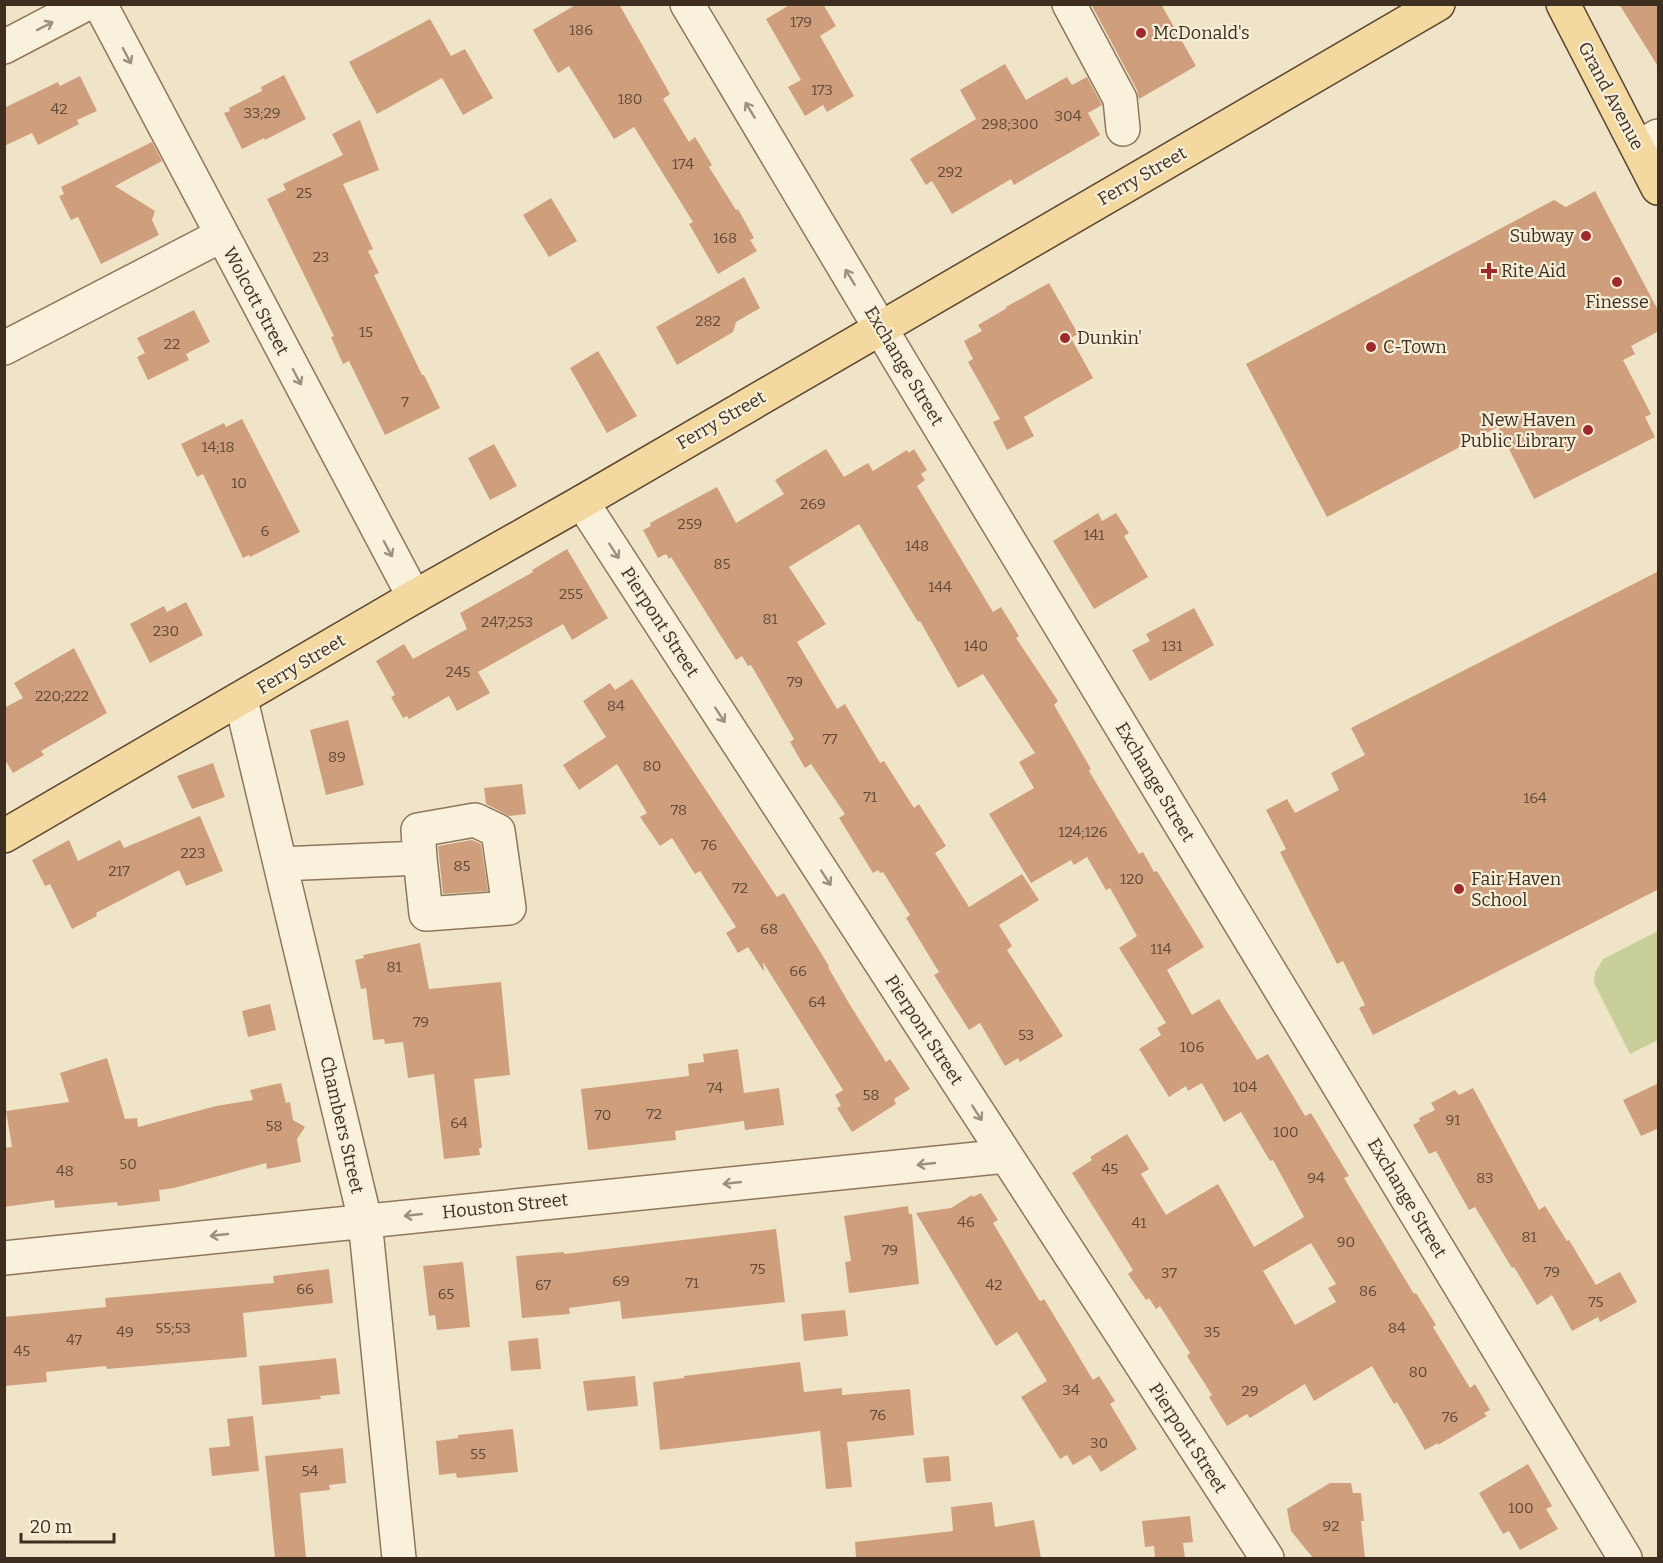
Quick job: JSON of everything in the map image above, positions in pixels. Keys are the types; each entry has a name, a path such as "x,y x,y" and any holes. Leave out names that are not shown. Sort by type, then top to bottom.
{"main road":[{"name":"Ferry Street","path":"4,836 1438,4"},
{"name":"Grand Avenue","path":"1563,4 1648,142 1659,189"}],"street":[{"path":"4,47 86,4"},
{"name":"Wolcott Street","path":"100,4 414,597"},
{"name":"Exchange Street","path":"687,4 880,328 1625,1558"},
{"path":"1069,4 1120,99 1123,129"},
{"path":"4,348 222,235"},
{"name":"Pierpont Street","path":"582,502 1266,1558"},
{"name":"Chambers Street","path":"241,700 365,1220 399,1558"},
{"path":"280,864 420,858"},
{"name":"Houston Street","path":"4,1258 1006,1156"}],"green space":[{"path":"1658,931 1658,1040 1630,1054 1594,983 1595,973 1603,959"}],"building":[{"path":"577,4 619,4 670,94 663,99 689,142 695,137 712,165 709,167 736,210 738,209 754,238 750,240 757,251 718,274 689,224 693,222 634,127 614,139 569,66 558,73 533,30"},
{"path":"791,4 823,4 836,26 820,36 854,96 827,112 823,105 805,116 788,87 801,80 766,19"},
{"path":"1091,4 1161,4 1196,66 1139,99 1137,90"},
{"path":"1619,4 1659,4 1659,68"},
{"path":"430,19 451,56 465,49 493,98 463,115 442,78 377,114 349,62"},
{"path":"1005,64 1026,100 1067,77 1072,85 1087,77 1102,105 1088,113 1100,135 1014,185 1011,179 952,214 932,181 926,185 910,159 976,119 960,90"},
{"path":"284,75 306,119 242,149 224,113 230,111 229,108 262,91 261,87"},
{"path":"80,76 97,111 77,120 79,124 38,145 32,133 4,146 4,108 58,82 60,86"},
{"path":"360,120 379,170 343,184 373,249 368,251 379,273 374,275 440,408 385,435 349,361 343,364 331,337 334,336 267,199 286,190 283,184 343,155 332,134"},
{"path":"152,142 162,161 115,186 155,211 152,220 159,235 101,264 78,217 71,220 59,196 64,194 61,187"},
{"path":"1595,191 1659,312 1659,331 1631,346 1635,354 1623,360 1651,414 1645,417 1655,437 1534,499 1498,427 1327,517 1246,364 1554,200 1566,207"},
{"path":"551,198 577,241 549,257 523,215"},
{"path":"744,277 760,308 736,322 733,332 677,365 656,327"},
{"path":"1049,283 1078,334 1071,338 1093,378 1024,417 1034,436 1007,450 993,422 1000,419 968,362 973,359 964,341 982,331 978,325"},
{"path":"194,310 210,342 186,354 189,360 148,380 137,357 145,353 137,338"},
{"path":"598,351 637,416 607,433 570,368"},
{"path":"242,419 300,532 250,557 249,555 243,558 203,474 197,477 181,444 224,423 226,427"},
{"path":"494,444 517,486 490,500 468,458"},
{"path":"826,449 844,477 868,463 873,471 907,450 909,453 914,449 927,470 921,474 925,480 917,486 993,612 1001,607 1019,636 1016,638 1058,701 1054,705 1091,769 1089,771 1139,854 1143,852 1154,872 1157,871 1204,947 1167,970 1192,1015 1219,999 1257,1060 1268,1054 1305,1116 1311,1113 1349,1176 1344,1178 1414,1294 1416,1293 1436,1325 1433,1327 1470,1388 1475,1384 1490,1410 1484,1413 1487,1416 1438,1445 1438,1443 1425,1450 1397,1402 1394,1404 1372,1366 1314,1401 1305,1384 1250,1418 1247,1414 1227,1426 1209,1397 1212,1395 1187,1356 1190,1353 1160,1306 1156,1309 1149,1298 1146,1300 1128,1274 1133,1270 1072,1173 1092,1160 1090,1157 1127,1134 1149,1169 1141,1174 1166,1215 1218,1184 1254,1247 1304,1217 1273,1160 1270,1161 1241,1112 1224,1122 1202,1083 1188,1091 1186,1086 1169,1097 1139,1049 1161,1035 1157,1028 1166,1023 1119,948 1137,936 1110,888 1106,890 1087,857 1074,865 1071,860 1031,883 989,814 1034,788 1019,762 1035,753 983,674 958,688 920,621 918,622 859,524 789,567 826,624 797,642 837,709 845,704 880,763 884,761 914,808 919,804 946,846 935,853 969,907 1022,874 1039,900 999,925 1012,946 1007,950 1063,1036 1020,1062 1018,1058 1005,1066 980,1023 969,1030 934,975 939,972 906,918 910,915 883,872 880,873 878,870 873,873 839,818 845,814 811,764 805,768 790,742 794,739 751,665 748,666 742,656 736,660 671,557 669,559 666,554 658,558 643,530 651,526 650,523 717,487 736,523 784,494 775,480","holes":["1311,1243 1336,1284 1328,1288 1336,1302 1295,1325 1263,1271"]},
{"path":"1098,513 1102,521 1116,513 1129,533 1124,536 1148,577 1094,609 1053,541"},
{"path":"567,549 608,618 572,640 563,624 478,672 490,693 457,711 449,696 409,719 407,716 403,718 391,697 395,695 376,661 404,644 413,659 467,629 460,613 533,572 532,570"},
{"name":"Fair Haven School","path":"1659,571 1659,889 1373,1035 1359,1008 1365,1005 1343,961 1337,964 1280,852 1286,849 1266,810 1287,799 1295,813 1339,790 1331,773 1365,755 1351,728"},
{"path":"186,602 203,635 150,663 130,624 164,606 167,612"},
{"path":"1194,608 1214,645 1150,681 1132,650 1150,641 1146,634"},
{"path":"74,648 107,713 41,751 44,755 13,773 4,758 4,708 23,698 14,683"},
{"path":"632,679 777,897 784,893 886,1062 890,1059 910,1089 894,1099 896,1104 852,1132 837,1108 841,1106 835,1095 843,1090 763,962 764,972 748,947 738,953 726,933 736,927 700,871 695,874 672,838 660,846 640,817 647,813 617,764 579,790 563,765 606,737 583,701 610,683 615,690"},
{"path":"348,720 364,785 326,795 310,730"},
{"path":"213,763 225,797 192,809 177,776"},
{"path":"522,784 526,814 509,816 486,804 484,788"},
{"path":"200,816 223,871 186,886 179,870 96,913 97,916 72,929 50,884 45,886 32,860 69,840 78,861 120,840 124,848"},
{"path":"472,840 481,844 488,891 443,894 438,846"},
{"path":"420,943 429,989 501,982 510,1075 474,1079 482,1148 479,1148 480,1155 444,1159 434,1074 408,1078 403,1042 385,1044 384,1039 373,1040 366,988 361,989 355,960 364,958 363,955"},
{"path":"270,1004 276,1030 248,1037 242,1011"},
{"path":"738,1049 744,1093 779,1088 784,1125 745,1130 744,1121 675,1131 676,1140 588,1150 581,1089 689,1076 688,1064 704,1062 703,1054"},
{"path":"107,1058 125,1119 137,1118 138,1127 216,1106 253,1100 250,1090 281,1083 286,1103 290,1102 293,1120 305,1127 297,1139 301,1162 267,1169 266,1163 159,1190 160,1201 118,1206 117,1202 55,1208 54,1200 4,1207 4,1148 12,1147 6,1111 69,1102 60,1073"},
{"path":"1659,1083 1659,1128 1641,1136 1623,1100"},
{"path":"1473,1088 1539,1210 1545,1206 1596,1285 1620,1272 1637,1302 1600,1322 1598,1317 1572,1331 1552,1295 1537,1305 1475,1207 1469,1210 1436,1151 1429,1154 1413,1125 1420,1121 1419,1118 1435,1110 1431,1103 1455,1090 1459,1095"},
{"path":"981,1193 998,1220 993,1223 1039,1300 1044,1299 1093,1380 1099,1376 1115,1401 1110,1404 1137,1449 1101,1472 1090,1455 1073,1465 1067,1455 1060,1459 1021,1397 1047,1381 1017,1332 996,1346 916,1213 951,1208 972,1195 973,1197"},
{"path":"908,1206 909,1214 912,1214 919,1284 849,1293 845,1262 851,1261 844,1216"},
{"path":"776,1229 785,1302 622,1319 620,1301 569,1308 570,1314 522,1318 516,1256 564,1252 564,1254"},
{"path":"463,1262 470,1327 437,1330 435,1315 429,1316 423,1266"},
{"path":"329,1269 333,1303 243,1313 247,1357 46,1372 47,1382 4,1386 4,1317 106,1307 105,1298 274,1283 273,1276"},
{"path":"845,1310 848,1336 804,1341 801,1314"},
{"path":"538,1338 541,1369 511,1371 508,1341"},
{"path":"336,1358 340,1394 320,1396 321,1399 262,1405 259,1366"},
{"path":"800,1362 804,1392 842,1388 842,1395 910,1389 914,1435 847,1442 852,1487 826,1489 820,1431 660,1450 653,1382"},
{"path":"635,1376 638,1406 587,1411 583,1381"},
{"path":"253,1416 259,1471 212,1476 209,1448 230,1446 227,1419"},
{"path":"513,1429 518,1472 457,1478 456,1473 439,1475 436,1441 458,1438 458,1435"},
{"path":"343,1448 346,1483 329,1485 330,1490 300,1493 306,1558 275,1558 265,1456"},
{"path":"949,1456 951,1481 926,1483 923,1458"},
{"path":"1528,1464 1552,1506 1546,1509 1558,1529 1520,1550 1509,1531 1503,1534 1479,1493"},
{"path":"1330,1483 1351,1483 1353,1493 1361,1493 1365,1558 1313,1558 1291,1531 1287,1509"},
{"path":"992,1502 995,1527 1034,1520 1041,1558 856,1558 855,1542 953,1531 951,1507"},
{"path":"1190,1516 1193,1542 1183,1543 1185,1558 1155,1558 1154,1546 1145,1547 1142,1521"}],"place":[{"name":"McDonald's","path":"1141,33"},
{"name":"Subway","path":"1586,236"},
{"name":"Rite Aid","path":"1489,271"},
{"name":"Finesse","path":"1617,282"},
{"name":"Dunkin'","path":"1065,338"},
{"name":"C-Town","path":"1371,347"},
{"name":"New Haven Public Library","path":"1588,430"},
{"name":"Fair Haven School","path":"1459,889"}]}
